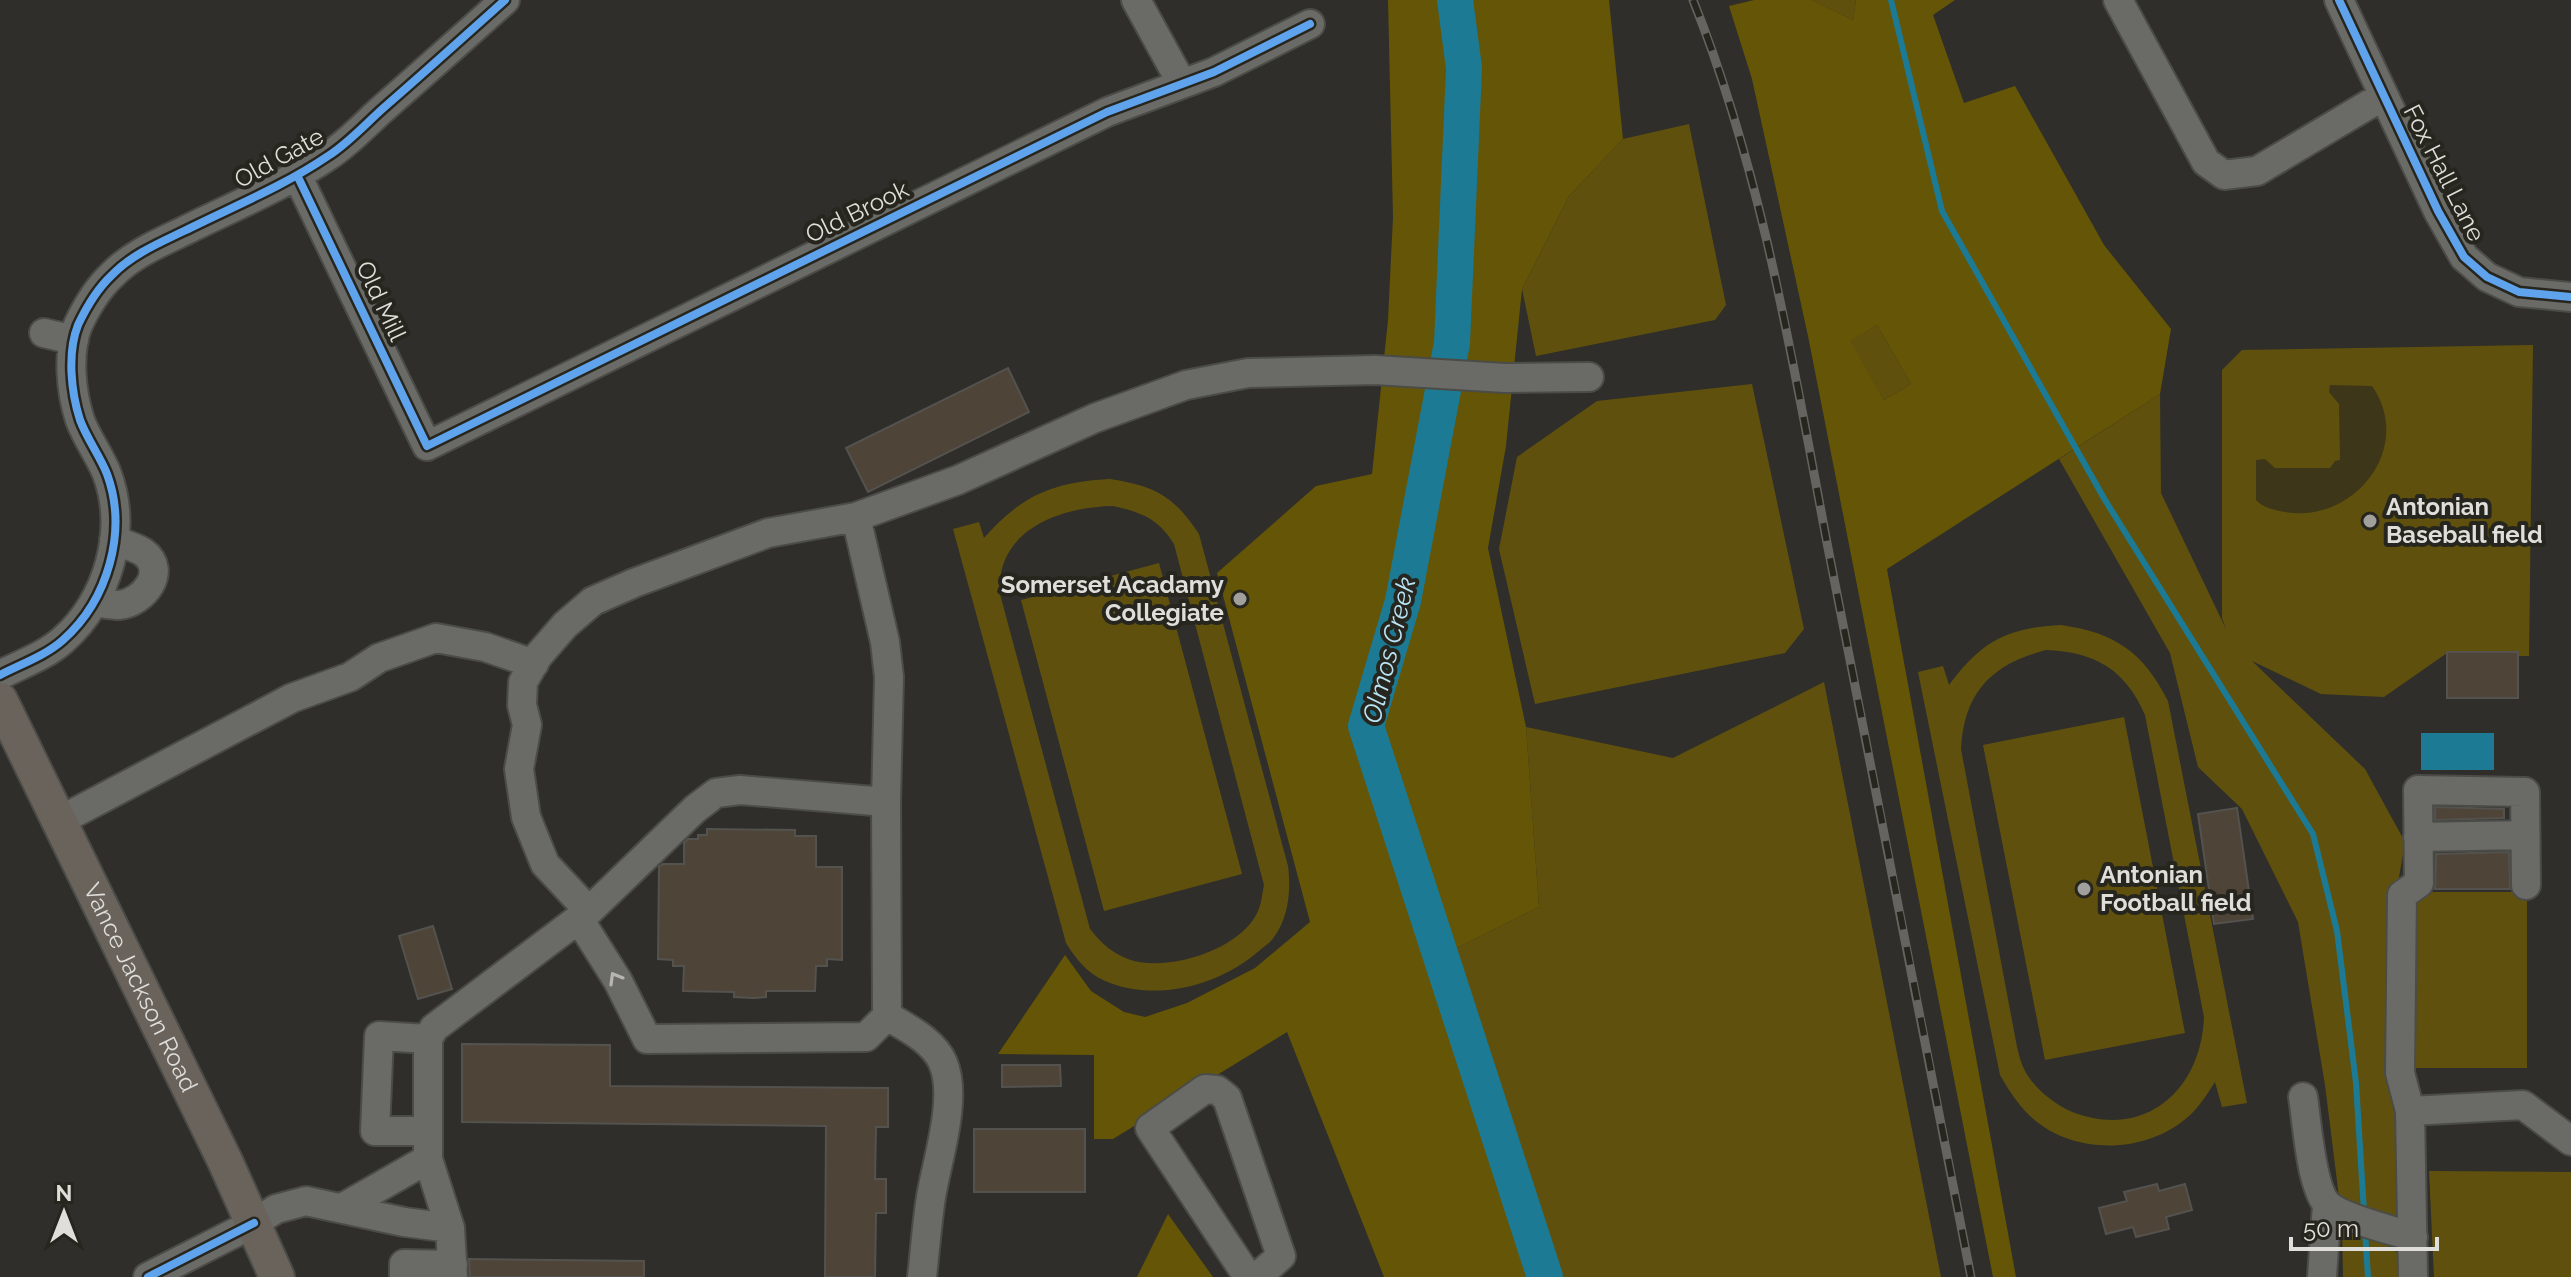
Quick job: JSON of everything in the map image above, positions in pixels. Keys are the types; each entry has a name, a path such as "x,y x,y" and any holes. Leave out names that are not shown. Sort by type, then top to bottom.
{"main road":[{"name":"Vance Jackson Road","path":"0,700 254,1223 277,1277"}],"street":[{"name":"Old Gate","path":"74,340 93,299 112,275 131,259 331,155 505,0"},
{"path":"1136,0 1181,82"},
{"path":"2118,0 2206,162 2224,175 2257,171 2383,96"},
{"name":"Fox Hall Lane","path":"2339,0 2438,211 2464,257 2487,277 2519,292 2571,297"},
{"name":"Old Brook","path":"427,446 1093,118 1214,72 1310,24"},
{"name":"Old Mill","path":"297,175 427,446"},
{"path":"0,675 48,651 85,618 111,561 114,540 114,503 110,488 81,421 74,392 74,340 44,333"},
{"path":"856,517 885,642 887,665 887,1016 866,1037 647,1039 584,915 545,864 526,817 519,769 527,725 522,705 523,682 565,625 593,601 768,533 856,517 958,480 1095,418 1186,385 1248,373 1375,370 1505,378 1589,377"},
{"path":"94,602 119,605 133,601 151,585 154,568 151,560 142,551 114,540"},
{"path":"59,821 292,698 350,677 379,658 436,638 485,647 534,664"},
{"path":"404,1277 404,1264 453,1271 450,1228 428,1159 428,1039 434,1028 584,915 695,809 716,793 740,790 886,802"},
{"path":"2413,1277 2401,1233 2410,1111 2400,1073 2402,895 2419,883 2418,790 2525,792 2526,885"},
{"path":"2418,837 2525,835"},
{"path":"887,1016 930,1046 942,1061 948,1079 922,1277"},
{"path":"428,1039 379,1036 375,1131 428,1131"},
{"path":"1248,1277 1150,1128 1205,1089 1217,1090 1227,1098 1281,1256 1257,1277"},
{"path":"2303,1097 2317,1185 2334,1209 2401,1233"},
{"path":"2410,1111 2523,1105 2571,1141"},
{"path":"344,1207 428,1159"},
{"path":"148,1277 276,1209 306,1201 404,1222 450,1228"},
{"path":"2322,1277 2334,1209"}],"shaded area":[{"path":"1388,0 1609,0 1623,139 1569,196 1522,289 1506,446 1488,548 1526,727 1539,907 1451,951 1557,1277 1384,1277 1287,1032 1113,1139 1094,1139 1094,1055 998,1054 1065,955 1091,991 1124,1012 1145,1017 1187,1003 1255,968 1310,922 1217,573 1316,486 1372,474 1388,320 1393,217"},
{"path":"1754,0 1812,0 1853,20 1856,0 1955,0 1933,15 1964,103 2015,86 2104,245 2171,329 2160,394 1887,569 2016,1277 1993,1277 1808,336 1752,79 1729,6","holes":["1877,325 1911,384 1884,400 1850,341"]},
{"path":"1812,0 1856,0 1853,20"},
{"path":"1689,124 1726,305 1715,320 1536,356 1522,289 1569,196 1623,139"},
{"path":"1877,325 1911,384 1884,400 1849,341"},
{"path":"2533,345 2529,656 2518,656 2518,652 2447,653 2384,697 2321,694 2252,661 2365,769 2405,842 2397,889 2404,1211 2390,1222 2387,1245 2404,1258 2405,1277 2343,1277 2342,1221 2325,1085 2298,922 2242,809 2198,767 2170,653 2059,459 2160,394 2161,493 2226,629 2222,618 2222,370 2242,350"},
{"path":"1752,384 1804,629 1785,653 1535,704 1499,549 1517,457 1597,401"},
{"path":"1110,479 1151,489 1181,510 1199,534 1288,866 1288,903 1273,939 1226,973 1187,987 1145,990 1105,981 1082,965 1066,943 953,529 979,522 984,538 1026,501 1055,488","holes":["1113,506 1141,514 1162,528 1174,544 1264,885 1260,905 1247,928 1217,948 1180,961 1143,963 1122,957 1090,929 1000,594 1001,572 1008,553 1035,526 1072,511"]},
{"path":"1159,563 1242,874 1104,911 1021,600"},
{"path":"2061,625 2097,633 2126,648 2148,670 2168,701 2247,1103 2222,1107 2215,1082 2193,1112 2172,1129 2131,1144 2087,1144 2046,1128 2029,1115 2000,1075 1918,672 1943,666 1949,685 1984,647 2010,634","holes":["2046,650 2094,659 2118,675 2145,715 2204,1017 2192,1068 2180,1088 2144,1114 2121,1120 2097,1119 2064,1108 2039,1089 2022,1065 1961,749 1968,711 1984,683 2010,663 2027,656"]},
{"path":"1824,682 1941,1277 1557,1277 1451,951 1539,907 1526,727 1673,758"},
{"name":"Antonian Football field","path":"2124,717 2185,1033 2045,1060 1983,745"},
{"path":"2407,892 2527,892 2527,1068 2407,1068"},
{"path":"2429,1171 2571,1172 2571,1277 2434,1277"},
{"path":"1168,1214 1213,1277 1137,1277"}],"sand":[{"path":"2330,385 2372,386 2383,409 2386,433 2382,456 2370,476 2354,493 2334,506 2310,513 2285,512 2262,505 2256,500 2256,460 2265,459 2275,468 2330,468 2340,460 2339,404 2329,392"}],"water":[{"path":"2421,733 2494,733 2494,770 2421,770"}],"building":[{"path":"1008,368 1029,412 868,492 846,448"},
{"path":"2447,652 2518,652 2518,698 2447,698"},
{"path":"2435,807 2504,809 2504,818 2435,820"},
{"path":"2237,808 2253,919 2214,924 2198,814"},
{"path":"707,829 795,830 795,836 816,836 816,867 842,867 842,960 827,959 827,966 816,966 815,991 766,991 766,997 754,998 734,997 734,992 683,991 684,966 673,966 673,960 658,959 659,867 663,864 684,864 684,843 688,839 698,839 698,835 707,835"},
{"path":"2509,852 2510,889 2435,889 2436,854"},
{"path":"433,926 452,989 418,999 399,936"},
{"path":"462,1044 610,1045 610,1086 888,1088 888,1127 876,1127 875,1179 886,1179 886,1213 876,1213 875,1277 825,1277 826,1126 462,1122"},
{"path":"1002,1065 1060,1065 1061,1086 1002,1087"},
{"path":"974,1129 1085,1129 1085,1192 974,1192"},
{"path":"2157,1184 2159,1191 2185,1184 2192,1210 2166,1217 2169,1229 2136,1237 2133,1227 2106,1234 2099,1208 2127,1201 2124,1192"},
{"path":"469,1259 644,1261 644,1277 470,1277"}],"waterway":[{"name":"Olmos Creek","path":"1455,0 1464,68 1452,343 1403,601 1366,726 1545,1277"},
{"path":"1891,0 1942,211 2105,500 2313,834 2337,931 2356,1083 2364,1212"},
{"path":"2365,1231 2368,1277"}],"railway":[{"path":"1693,0 1739,134 1774,271 1971,1277"}],"cycle path":[{"path":"0,675 56,646 79,624 92,605 110,563 114,541 113,496 104,467 80,420 72,372 72,348 78,325 97,292 137,255 276,187 336,150 505,0"},
{"path":"2339,0 2438,211 2464,257 2487,277 2519,292 2571,297"},
{"path":"297,175 427,446 1107,112 1214,72 1310,24"},
{"path":"148,1277 254,1223"}],"place":[{"name":"Antonian Baseball field","path":"2370,521"},
{"name":"Somerset Acadamy Collegiate","path":"1240,599"},
{"name":"Antonian Football field","path":"2084,889"}]}
